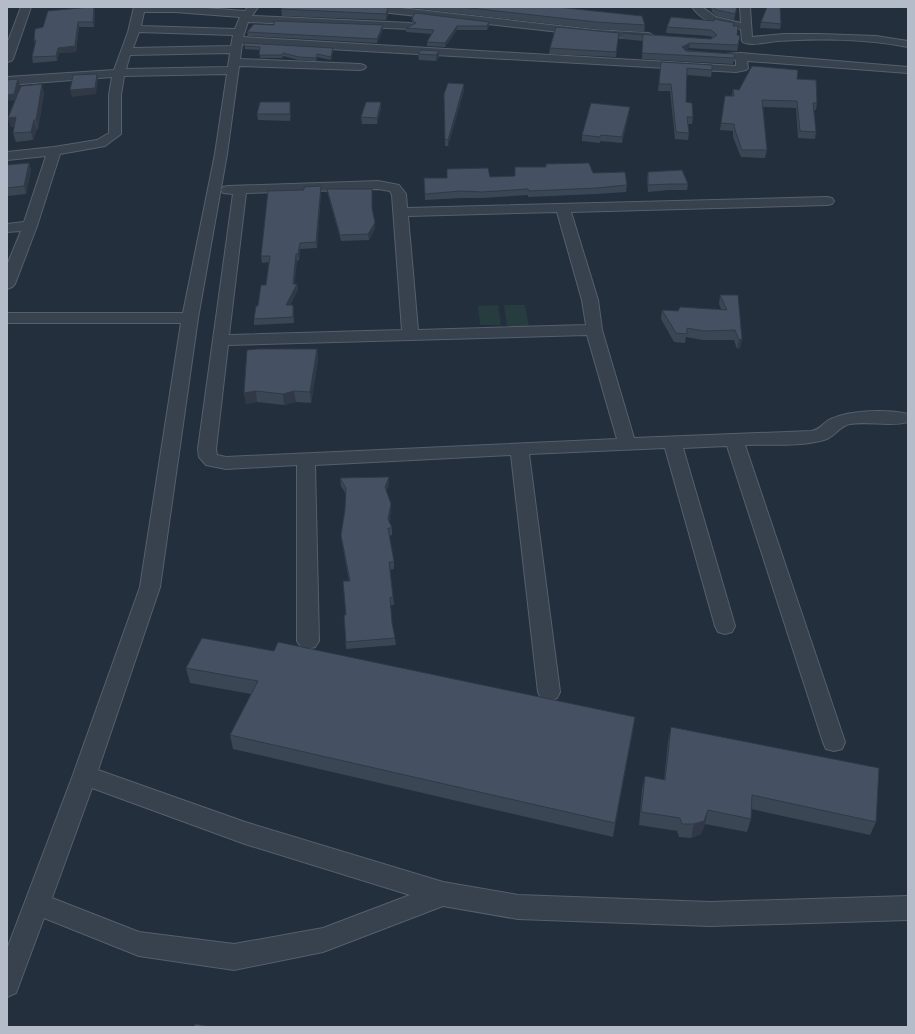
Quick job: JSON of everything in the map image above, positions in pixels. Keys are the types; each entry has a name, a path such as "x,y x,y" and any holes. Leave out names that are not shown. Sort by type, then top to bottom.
{"street":[{"path":"7,59 26,7"},
{"path":"364,7 424,11 595,33 656,37"},
{"path":"697,7 702,14 717,21 746,26"},
{"path":"134,29 389,48 736,69 742,68 748,41 745,7"},
{"path":"7,156 54,151 101,143 115,134 115,104 119,73 127,52 139,8 175,9 240,37 360,67"},
{"path":"380,58 424,11"},
{"path":"127,52 240,37 410,26"},
{"path":"748,41 773,37 795,36 888,39 908,44"},
{"path":"7,81 119,73 240,37"},
{"path":"7,984 85,775 150,587 190,318 221,154 240,37"},
{"path":"717,55 908,70"},
{"path":"7,284 30,226 54,151"},
{"path":"214,191 387,186 394,188 399,194 410,326 409,336"},
{"path":"240,190 207,449 208,457 212,462 812,437 821,435 835,424 844,421 873,417 902,418"},
{"path":"400,212 827,201"},
{"path":"563,208 590,300 594,330 627,444"},
{"path":"7,228 30,226"},
{"path":"7,318 190,318"},
{"path":"221,340 594,330"},
{"path":"734,440 834,742"},
{"path":"672,442 725,626"},
{"path":"519,449 549,692"},
{"path":"306,459 308,641"},
{"path":"85,775 245,833 443,894 518,907 710,914 908,908"},
{"path":"38,904 139,944 234,958 323,940 443,894"}],"green space":[{"path":"498,305 501,325 480,325 478,306"},
{"path":"504,305 525,305 529,327 507,327"}],"building":[{"path":"94,7 93,22 78,22 75,46 58,48 56,56 32,57 36,40 34,40 35,29 43,27 48,11"},
{"path":"283,7 388,8 386,14 281,9"},
{"path":"461,7 557,7 642,16 645,25 596,22"},
{"path":"713,7 737,7 735,14 717,10"},
{"path":"767,7 780,7 781,24 761,22"},
{"path":"415,13 489,22 487,26 457,26 445,43 427,42 434,30 406,28 416,23 412,19"},
{"path":"671,17 714,21 714,19 734,23 733,26 738,26 737,35 740,36 738,45 690,43 682,47 686,51 735,54 734,58 642,53 643,35 623,33 711,39 717,35 711,30 667,27"},
{"path":"274,21 383,25 377,39 247,32 254,24 274,25"},
{"path":"556,27 619,33 616,52 550,48"},
{"path":"244,43 333,48 331,57 317,54 316,58 299,57 283,53 282,55 259,55 260,47 244,46"},
{"path":"421,50 439,51 436,55 418,54"},
{"path":"661,62 712,65 712,70 687,68 686,102 692,103 693,117 687,117 689,133 676,132 671,84 659,84"},
{"path":"752,66 798,70 797,79 816,80 817,103 813,103 816,132 800,131 797,101 762,100 767,150 742,150 734,124 721,123 725,96 734,96 733,89 739,90"},
{"path":"97,74 95,88 70,90 73,75"},
{"path":"18,79 14,94 7,95 7,80"},
{"path":"448,83 464,84 448,140 445,139 444,94"},
{"path":"42,84 36,120 34,120 31,132 13,133 16,117 8,118 21,86"},
{"path":"260,102 290,102 290,114 257,114"},
{"path":"366,102 381,102 377,118 361,117"},
{"path":"591,103 630,107 622,137 582,135"},
{"path":"29,163 24,186 7,188 7,165"},
{"path":"589,163 593,173 625,172 627,185 597,188 529,191 528,189 482,192 461,191 425,194 424,178 447,178 447,169 488,168 490,177 515,176 515,167 546,167 546,164"},
{"path":"682,170 688,184 648,185 648,172"},
{"path":"321,186 316,242 300,243 298,254 296,254 293,284 297,284 286,305 293,305 293,317 254,319 256,306 258,306 261,285 266,285 270,256 261,256 268,191 304,190 304,187"},
{"path":"327,189 372,189 372,208 375,223 368,234 340,235"},
{"path":"720,295 738,295 742,339 739,340 735,330 704,331 687,328 687,334 676,333 662,310 678,311 680,307 727,310"},
{"path":"317,349 310,392 294,391 283,394 256,391 244,393 247,350"},
{"path":"389,477 385,487 391,504 388,519 392,528 388,528 394,562 389,562 393,597 390,598 395,638 346,642 344,615 346,615 343,581 350,581 341,535 345,510 346,488 340,478"},
{"path":"202,638 274,651 278,642 635,717 615,823 230,735 258,681 186,668"},
{"path":"671,727 879,768 876,822 752,795 751,819 708,810 704,821 694,824 682,824 680,818 641,812 645,776 665,780"},
{"path":"195,1024 212,1027 194,1027"}]}
